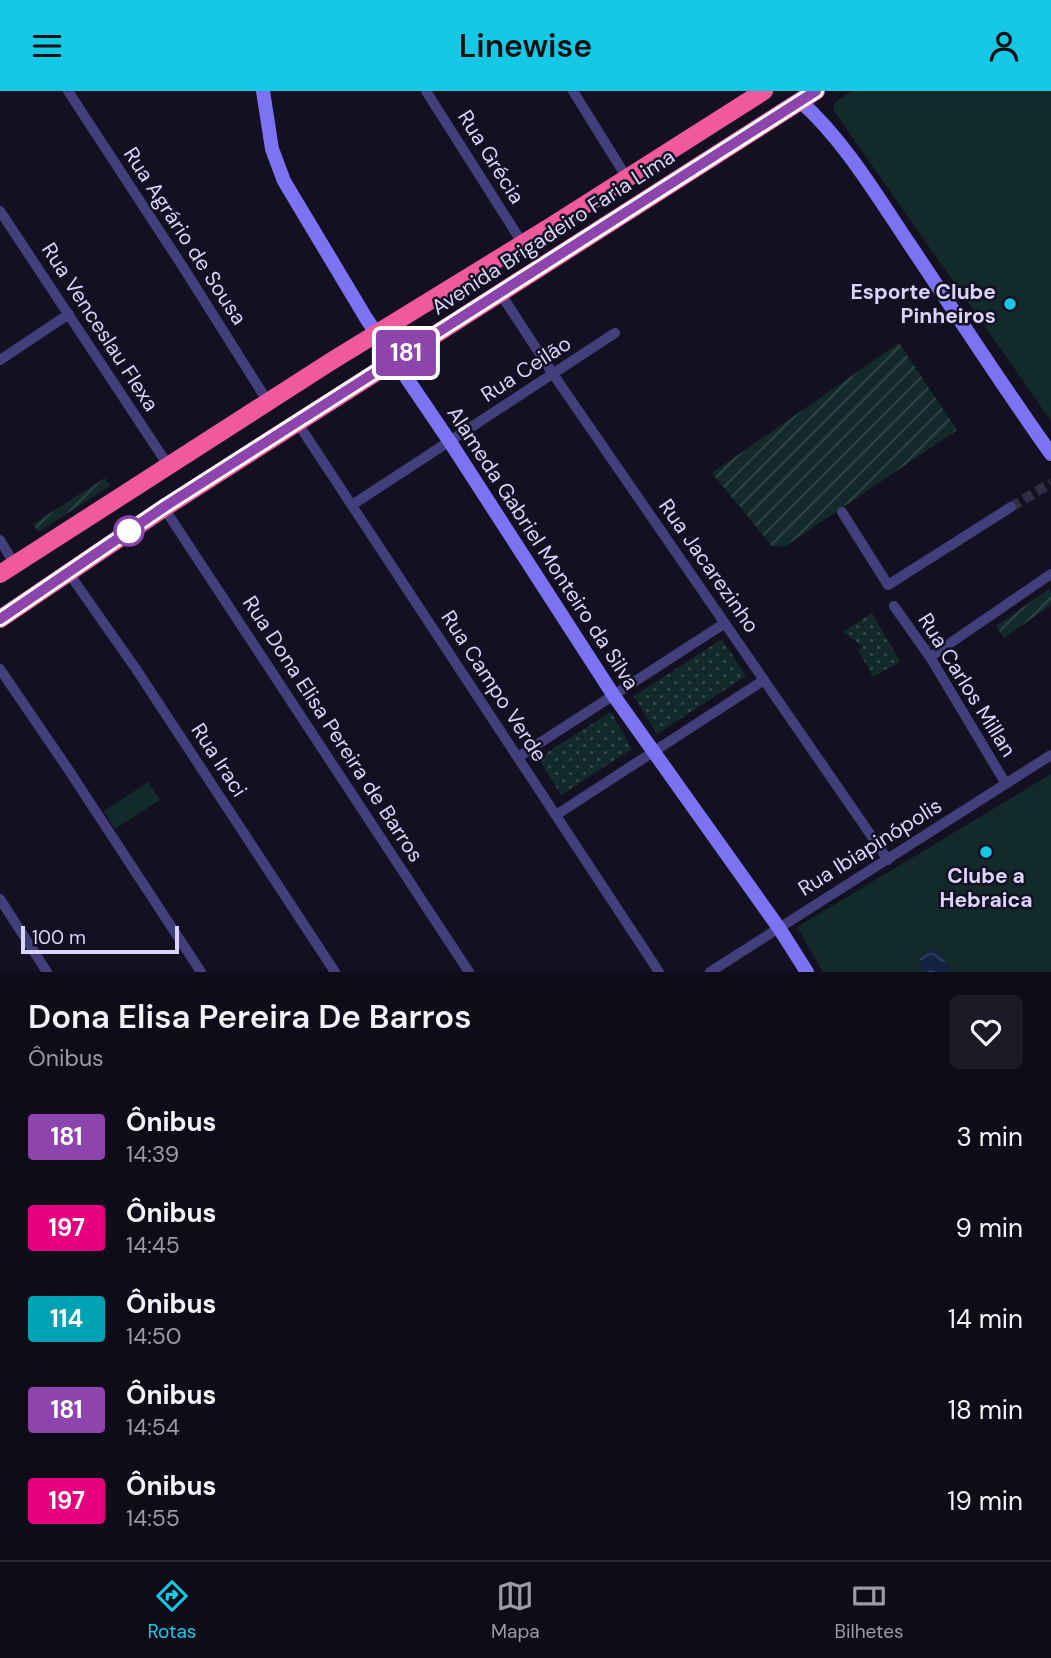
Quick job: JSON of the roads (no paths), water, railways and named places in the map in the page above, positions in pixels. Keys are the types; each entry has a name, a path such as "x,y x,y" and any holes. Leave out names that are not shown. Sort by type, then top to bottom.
{"highway":[{"name":"Avenida Brigadeiro Faria Lima","path":"8,569 330,362 523,244 764,91"},
{"name":"Avenida Brigadeiro Faria Lima","path":"2,616 164,507 810,95"},
{"path":"318,408 321,399 337,387 335,372 330,362"}],"street":[{"name":"Rua Agrário de Sousa","path":"68,91 268,402"},
{"name":"Alameda Gabriel Monteiro da Silva","path":"263,91 272,149 284,181 377,333 614,696 779,928 807,972"},
{"name":"Rua Grécia","path":"426,91 523,244"},
{"path":"573,91 627,178"},
{"path":"810,95 818,117 872,187 1004,388 1051,454"},
{"name":"Rua Venceslau Flexa","path":"0,211 168,465"},
{"name":"Rua Jacarezinho","path":"500,293 553,375 888,860"},
{"path":"0,360 69,314"},
{"name":"Rua Ceilão","path":"352,505 615,333"},
{"name":"Rua Campo Verde","path":"297,422 659,972"},
{"name":"Rua Dona Elisa Pereira de Barros","path":"164,507 469,972"},
{"path":"842,512 888,585 1012,507"},
{"path":"0,540 8,569"},
{"name":"Rua Iraci","path":"68,572 136,669 335,972"},
{"path":"930,657 1051,574"},
{"name":"Rua Carlos Millan","path":"894,606 930,657 1006,784"},
{"path":"518,757 725,623"},
{"path":"0,670 201,972"},
{"path":"556,815 764,680"},
{"name":"Rua Ibiapinópolis","path":"710,972 1051,755"},
{"path":"0,899 47,972"}],"water":[{"path":"935,948 952,972 925,972 918,958"}],"tunnel":[{"path":"1011,507 1051,483"}],"place":[{"name":"Esporte Clube Pinheiros","path":"1010,304"},
{"name":"Clube a Hebraica","path":"986,852"}]}
